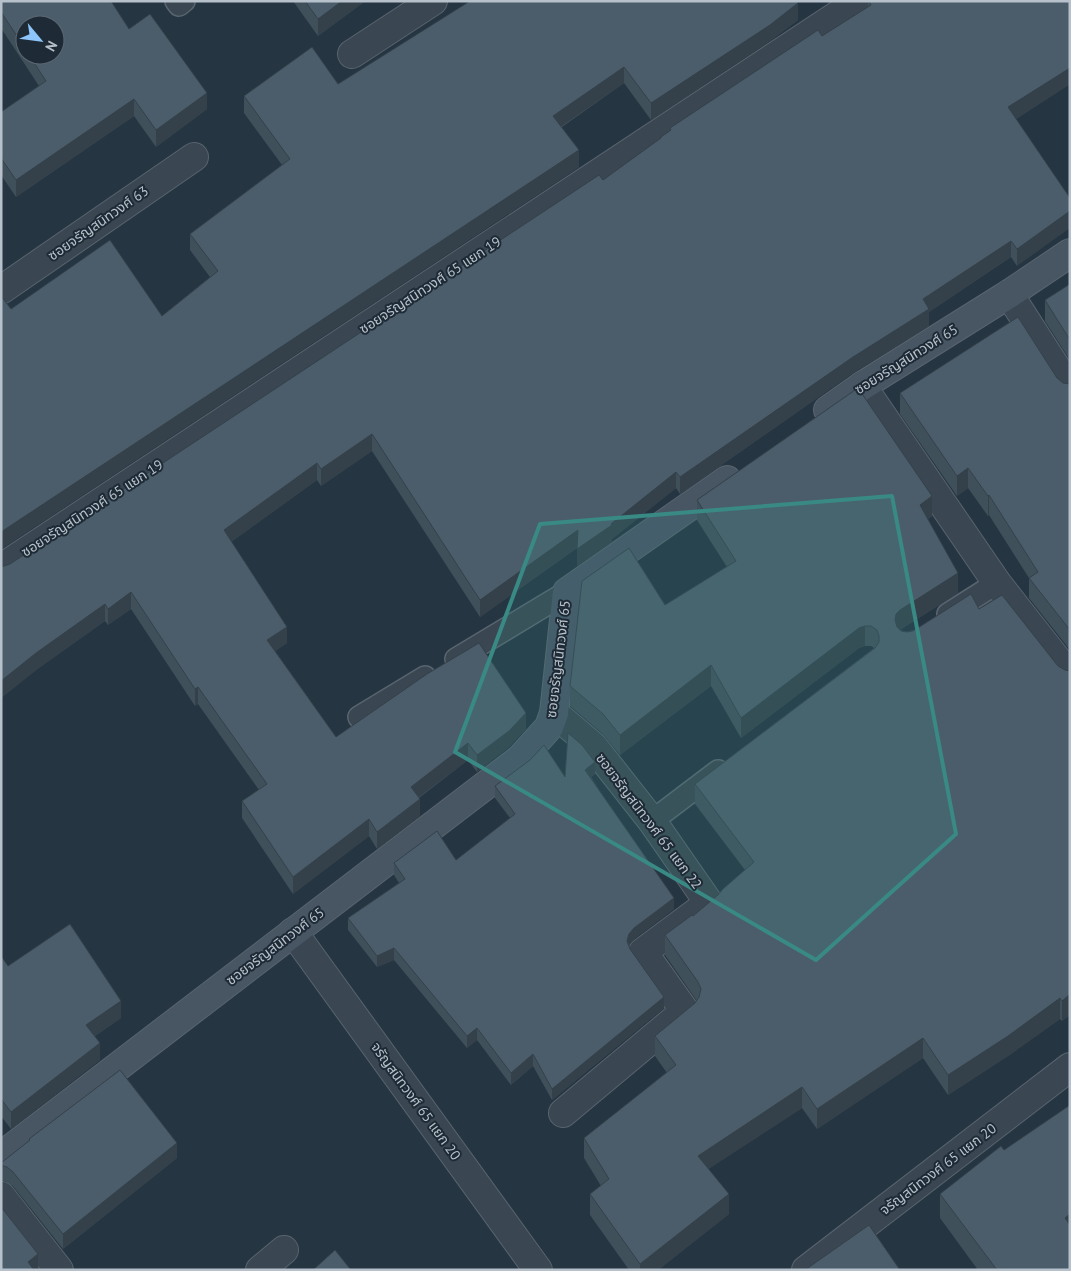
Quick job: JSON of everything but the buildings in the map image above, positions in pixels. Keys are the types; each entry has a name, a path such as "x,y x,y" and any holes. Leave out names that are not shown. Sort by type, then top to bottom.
{"street":[{"path":"352,54 433,1"},
{"name":"ซอยจรัญสนิทวงศ์ 65 แยก 19","path":"1,568 859,1"},
{"name":"ซอยจรัญสนิทวงศ์ 63","path":"1,290 194,157"},
{"name":"ซอยจรัญสนิทวงศ์ 65","path":"804,426 862,386 1009,294 1070,253"},
{"path":"1009,294 1070,389"},
{"path":"862,386 998,583 1070,676"},
{"name":"ซอยจรัญสนิทวงศ์ 65","path":"1,1156 520,759 549,728 554,713 567,592 747,466"},
{"name":"ซอยจรัญสนิทวงศ์ 65 แยก 22","path":"554,713 593,746 652,821 709,903 643,952 685,1010 563,1113"},
{"name":"จรัญสนิทวงศ์ 65 แยก 20","path":"293,932 538,1270"},
{"name":"จรัญสนิทวงศ์ 65 แยก 20","path":"806,1270 1070,1067"},
{"path":"1,1196 59,1270"},
{"path":"260,1270 284,1250"}],"lane":[{"path":"176,1 179,5 184,1"},
{"path":"932,624 998,583"},
{"path":"359,717 567,592"},
{"path":"652,821 736,757"}],"highlighted area":[{"path":"892,496 956,834 816,960 455,752 540,524"}]}
